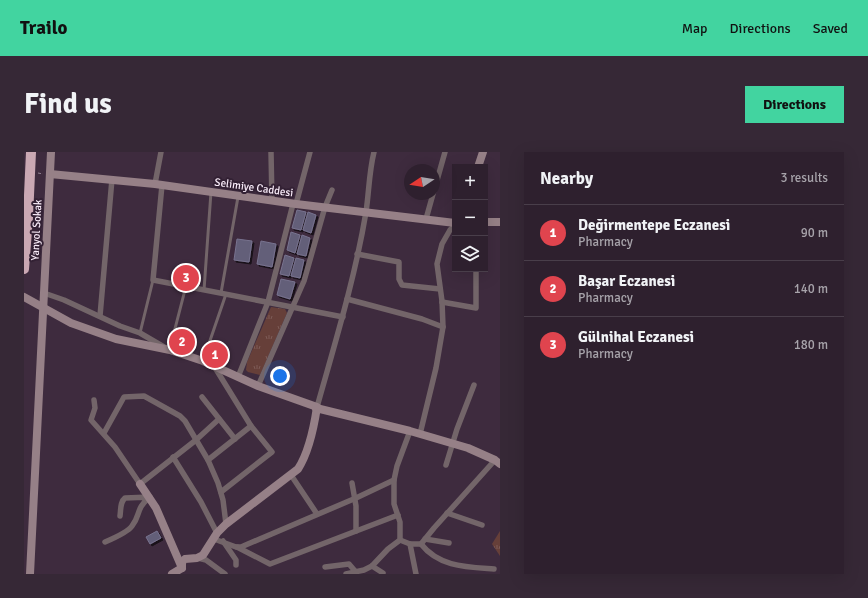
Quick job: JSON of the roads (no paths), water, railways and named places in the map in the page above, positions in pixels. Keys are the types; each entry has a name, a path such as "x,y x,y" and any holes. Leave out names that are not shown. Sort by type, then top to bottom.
{"highway":[{"path":"24,269 31,152"}],"street":[{"name":"Yanyol Sokak","path":"30,574 51,152"},
{"path":"161,152 153,280 342,317"},
{"path":"271,152 272,201"},
{"path":"238,377 268,302 310,152"},
{"path":"197,558 203,555 226,524 291,475 303,462 311,434 316,407 347,299 366,212 371,164 374,152"},
{"path":"440,170 445,152"},
{"path":"479,164 483,152"},
{"name":"Selimiye Caddesi","path":"50,174 158,184 295,204 452,222"},
{"path":"100,316 112,179"},
{"path":"258,386 304,281 325,207 332,190"},
{"path":"426,219 431,200"},
{"path":"488,222 500,222"},
{"path":"420,434 436,368 443,327 442,302 437,264 442,244 452,228"},
{"path":"357,254 399,262 399,279 402,285 440,289"},
{"path":"442,302 476,308 476,272"},
{"path":"44,293 64,300 120,326 140,333 170,350"},
{"path":"24,297 71,323 116,339 170,350 203,361 258,386 316,407 452,443 468,448 498,462 447,513 423,542"},
{"path":"347,299 422,319 443,327"},
{"path":"213,365 251,426 272,452 221,492"},
{"path":"446,465 452,443 474,385"},
{"path":"104,433 124,397 144,396 180,416 186,422 208,460 221,492 226,524"},
{"path":"202,397 235,439"},
{"path":"94,400 95,408 91,420 104,433 150,497 183,571"},
{"path":"140,484 196,440 219,419"},
{"path":"208,460 251,426"},
{"path":"400,540 400,522 394,504 394,480 396,466 410,431"},
{"path":"173,458 201,502 216,536 223,541 270,564 398,515"},
{"path":"291,475 317,514"},
{"path":"236,547 356,498 394,480"},
{"path":"352,484 356,498 356,531"},
{"path":"120,516 121,504 125,498 150,497"},
{"path":"105,542 132,527 143,502 150,497"},
{"path":"447,513 482,525"},
{"path":"400,540 410,544 423,542 449,543"},
{"path":"346,574 355,571 364,572 372,566 388,549 400,540"},
{"path":"223,541 236,560 236,565"},
{"path":"423,542 427,552 438,559 449,563 476,568 494,569"},
{"path":"410,544 416,574"},
{"path":"183,571 182,562 185,559 197,558 206,560 224,574"},
{"path":"325,568 349,564 355,571"},
{"path":"372,566 383,573"},
{"path":"476,568 484,574"},
{"path":"172,574 183,571"}],"lane":[{"path":"204,290 211,192"},
{"path":"203,361 224,294 238,196"},
{"path":"140,333 153,280"},
{"path":"170,350 186,286"}],"place":[{"name":"Gülnihal Eczanesi","path":"186,278"},
{"name":"Başar Eczanesi","path":"182,342"},
{"name":"Değirmentepe Eczanesi","path":"215,355"}]}
